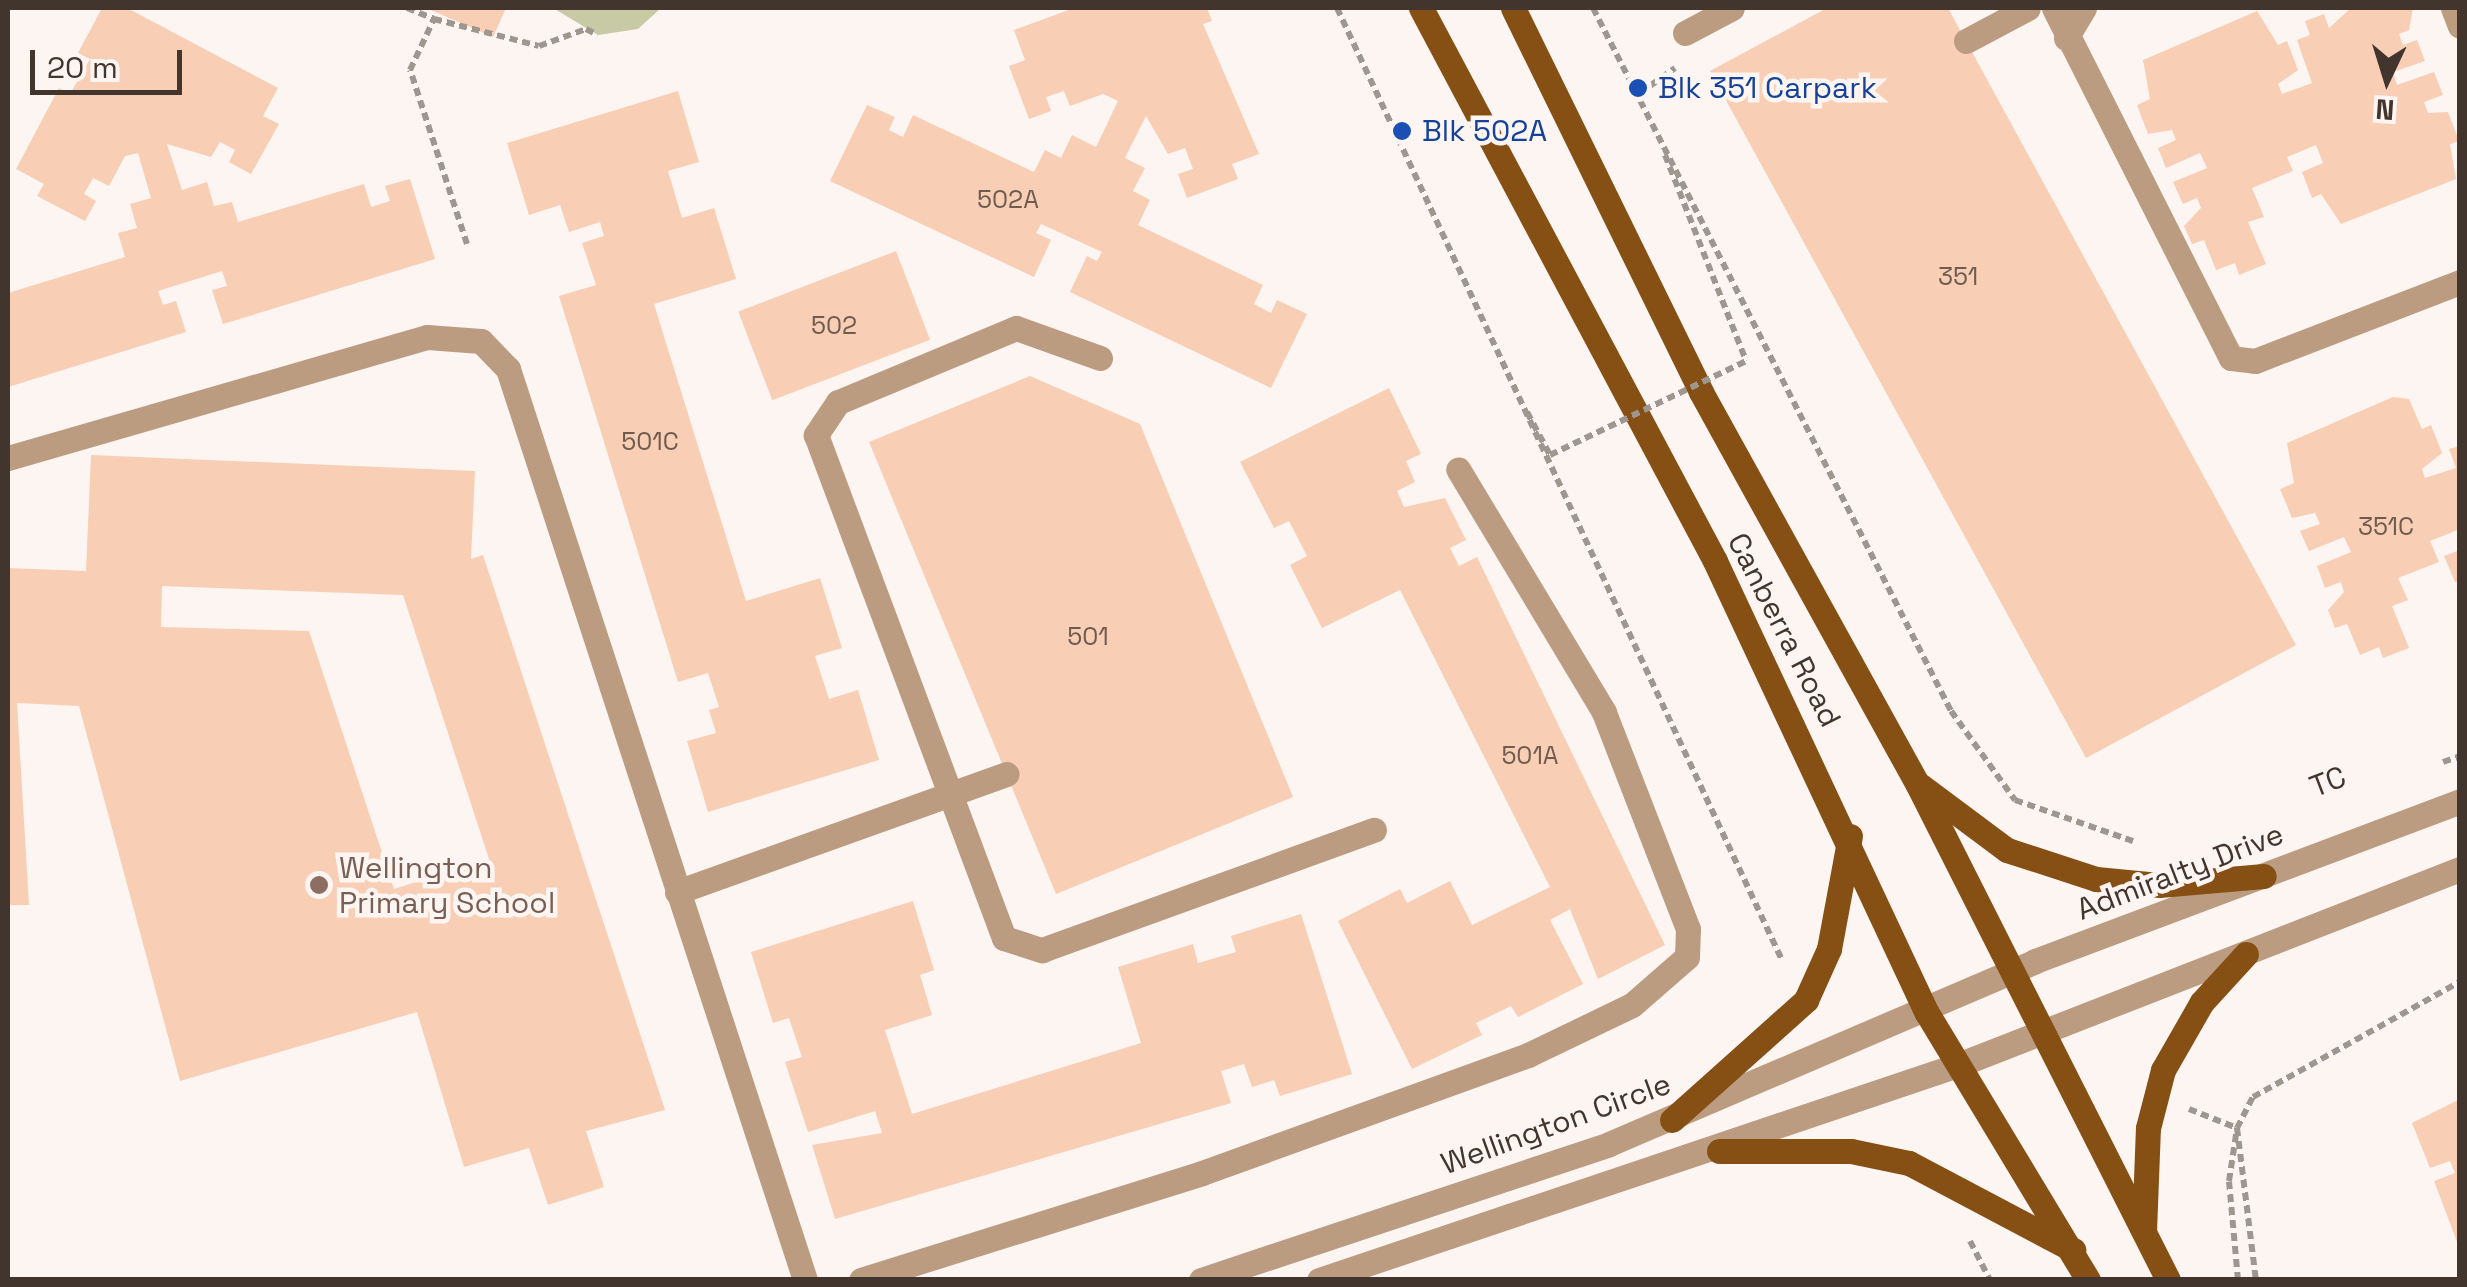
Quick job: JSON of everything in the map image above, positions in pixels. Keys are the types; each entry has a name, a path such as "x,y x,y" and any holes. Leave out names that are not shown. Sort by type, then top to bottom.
{"main road":[{"name":"Canberra Road","path":"1420,8 1850,836 1927,1013 2088,1280"},
{"name":"Canberra Road","path":"1513,8 1701,392 1916,783 2168,1280"},
{"path":"1916,783 2007,850 2096,879 2264,876"},
{"path":"1672,1120 1806,1000 1828,948 1850,836"},
{"path":"2144,1236 2155,1096 2202,1002 2246,954"},
{"path":"1719,1150 1851,1152 1908,1163 2073,1250"}],"street":[{"path":"1685,33 1732,8"},
{"path":"1966,41 2028,8"},
{"path":"2054,8 2231,358 2255,361 2460,282"},
{"path":"2066,38 2084,8"},
{"path":"2453,8 2460,26"},
{"path":"1100,358 1016,328 838,402 816,436 1004,938 1025,950 1374,830"},
{"path":"8,458 428,338 480,341 508,369 806,1280"},
{"path":"861,1280 1202,1174 1528,1055 1632,1005 1687,957 1688,928 1604,712 1458,468"},
{"path":"677,892 1006,774"},
{"name":"Admiralty Drive","path":"1927,1013 2014,972 2460,801"},
{"path":"1319,1280 1719,1150 1958,1066 2460,869"},
{"name":"Wellington Circle","path":"1201,1280 1672,1120 1927,1013"}],"path":[{"path":"407,8 539,46 586,29 598,35"},
{"path":"1338,8 1486,336 1806,1000"},
{"path":"1593,8 1951,711 2014,800 2141,843"},
{"path":"434,18 410,70 467,244"},
{"path":"1486,336 1550,455 1746,360 1638,88 1695,56 1685,33"},
{"path":"2422,770 2460,756"},
{"path":"2238,1280 2230,1181 2236,1128 2253,1097 2460,982"},
{"path":"2155,1096 2236,1128"},
{"path":"2236,1128 2256,1280"}],"green space":[{"path":"553,8 661,8 638,29 598,35"}],"building":[{"path":"102,8 127,8 278,88 263,116 279,124 251,174 229,162 235,150 220,142 211,157 167,144 182,190 207,182 214,206 232,202 238,222 364,184 371,207 390,201 385,186 410,179 435,259 223,324 212,290 227,286 222,271 158,291 163,305 176,301 186,332 8,387 8,293 125,257 118,233 137,228 130,204 151,198 138,153 125,156 109,186 93,178 84,194 96,201 85,221 37,196 44,184 16,169 59,88 70,94 90,59 78,53"},
{"path":"426,8 506,8 493,37"},
{"path":"1074,8 1207,8 1212,21 1203,24 1259,154 1232,164 1238,179 1187,198 1178,174 1193,169 1185,148 1168,154 1146,116 1125,158 1145,168 1133,191 1150,200 1138,225 1263,285 1254,304 1271,313 1277,300 1307,314 1271,388 1070,292 1087,256 1097,261 1102,252 1041,224 1036,233 1051,240 1034,277 830,181 867,105 895,117 889,130 903,137 913,115 1034,172 1045,150 1061,158 1072,135 1096,147 1118,101 1103,94 1070,106 1064,91 1046,97 1051,111 1029,119 1009,66 1025,60 1014,30"},
{"path":"1827,8 1948,8 2296,645 2086,758 1710,71"},
{"path":"2351,8 2413,8 2409,30 2399,34 2403,45 2417,40 2425,61 2393,72 2397,85 2434,72 2443,95 2424,102 2428,113 2448,112 2459,141 2450,144 2456,179 2341,224 2321,194 2312,198 2302,172 2323,163 2316,145 2287,157 2293,171 2252,188 2264,217 2248,222 2266,264 2239,275 2235,263 2216,270 2204,240 2192,244 2184,226 2201,208 2197,198 2183,204 2173,182 2207,168 2200,153 2166,168 2158,148 2176,140 2172,130 2148,134 2137,105 2150,99 2143,60 2257,11 2278,45 2287,41 2298,70 2278,84 2282,94 2312,83 2297,40 2310,35 2305,21 2324,14 2329,28"},
{"path":"678,91 699,162 668,171 682,218 714,208 736,279 654,304 746,601 820,578 842,648 815,656 829,699 858,690 879,760 708,812 687,741 716,733 709,710 719,707 708,673 678,682 559,296 596,285 582,243 604,236 600,222 569,232 560,205 529,215 507,143"},
{"path":"896,251 930,340 772,400 738,312"},
{"path":"1030,376 1140,424 1293,797 1056,894 869,442"},
{"path":"1389,388 1421,454 1406,461 1415,482 1397,491 1404,507 1445,498 1466,540 1450,548 1459,566 1477,557 1665,945 1598,979 1570,909 1550,920 1583,984 1518,1017 1511,1006 1476,1023 1482,1035 1412,1069 1338,921 1400,889 1407,903 1450,881 1472,925 1550,887 1400,590 1322,628 1290,565 1307,556 1289,521 1274,528 1240,462"},
{"path":"2393,397 2409,399 2422,429 2431,425 2442,453 2422,469 2425,478 2456,468 2449,449 2460,446 2460,529 2430,541 2439,562 2398,578 2408,600 2392,606 2409,648 2383,658 2379,647 2360,655 2347,624 2335,628 2328,610 2344,592 2341,582 2325,588 2317,566 2351,552 2344,537 2309,551 2300,531 2320,524 2315,513 2292,518 2280,489 2294,483 2287,443"},
{"path":"91,455 475,471 471,559 483,555 665,1110 586,1131 604,1187 548,1205 529,1148 464,1167 417,1012 180,1081 79,706 17,703 29,905 8,905 8,568 86,571","holes":["162,586 403,595 489,859 394,889 309,631 161,627"]},
{"path":"2460,550 2460,581 2455,582 2444,556"},
{"path":"913,901 934,970 920,975 932,1015 885,1030 912,1114 1141,1043 1118,967 1193,944 1198,963 1236,952 1231,936 1301,914 1352,1074 1280,1096 1274,1080 1252,1087 1244,1064 1221,1071 1231,1103 835,1219 812,1145 882,1133 875,1111 808,1132 785,1062 802,1057 789,1018 773,1023 751,952"},
{"path":"2460,1099 2459,1247 2434,1181 2455,1173 2450,1161 2430,1168 2412,1123"}],"place":[{"name":"Blk 351 Carpark","path":"1638,88"},
{"name":"Blk 502A","path":"1402,131"},
{"name":"Wellington Primary School","path":"319,885"}]}
